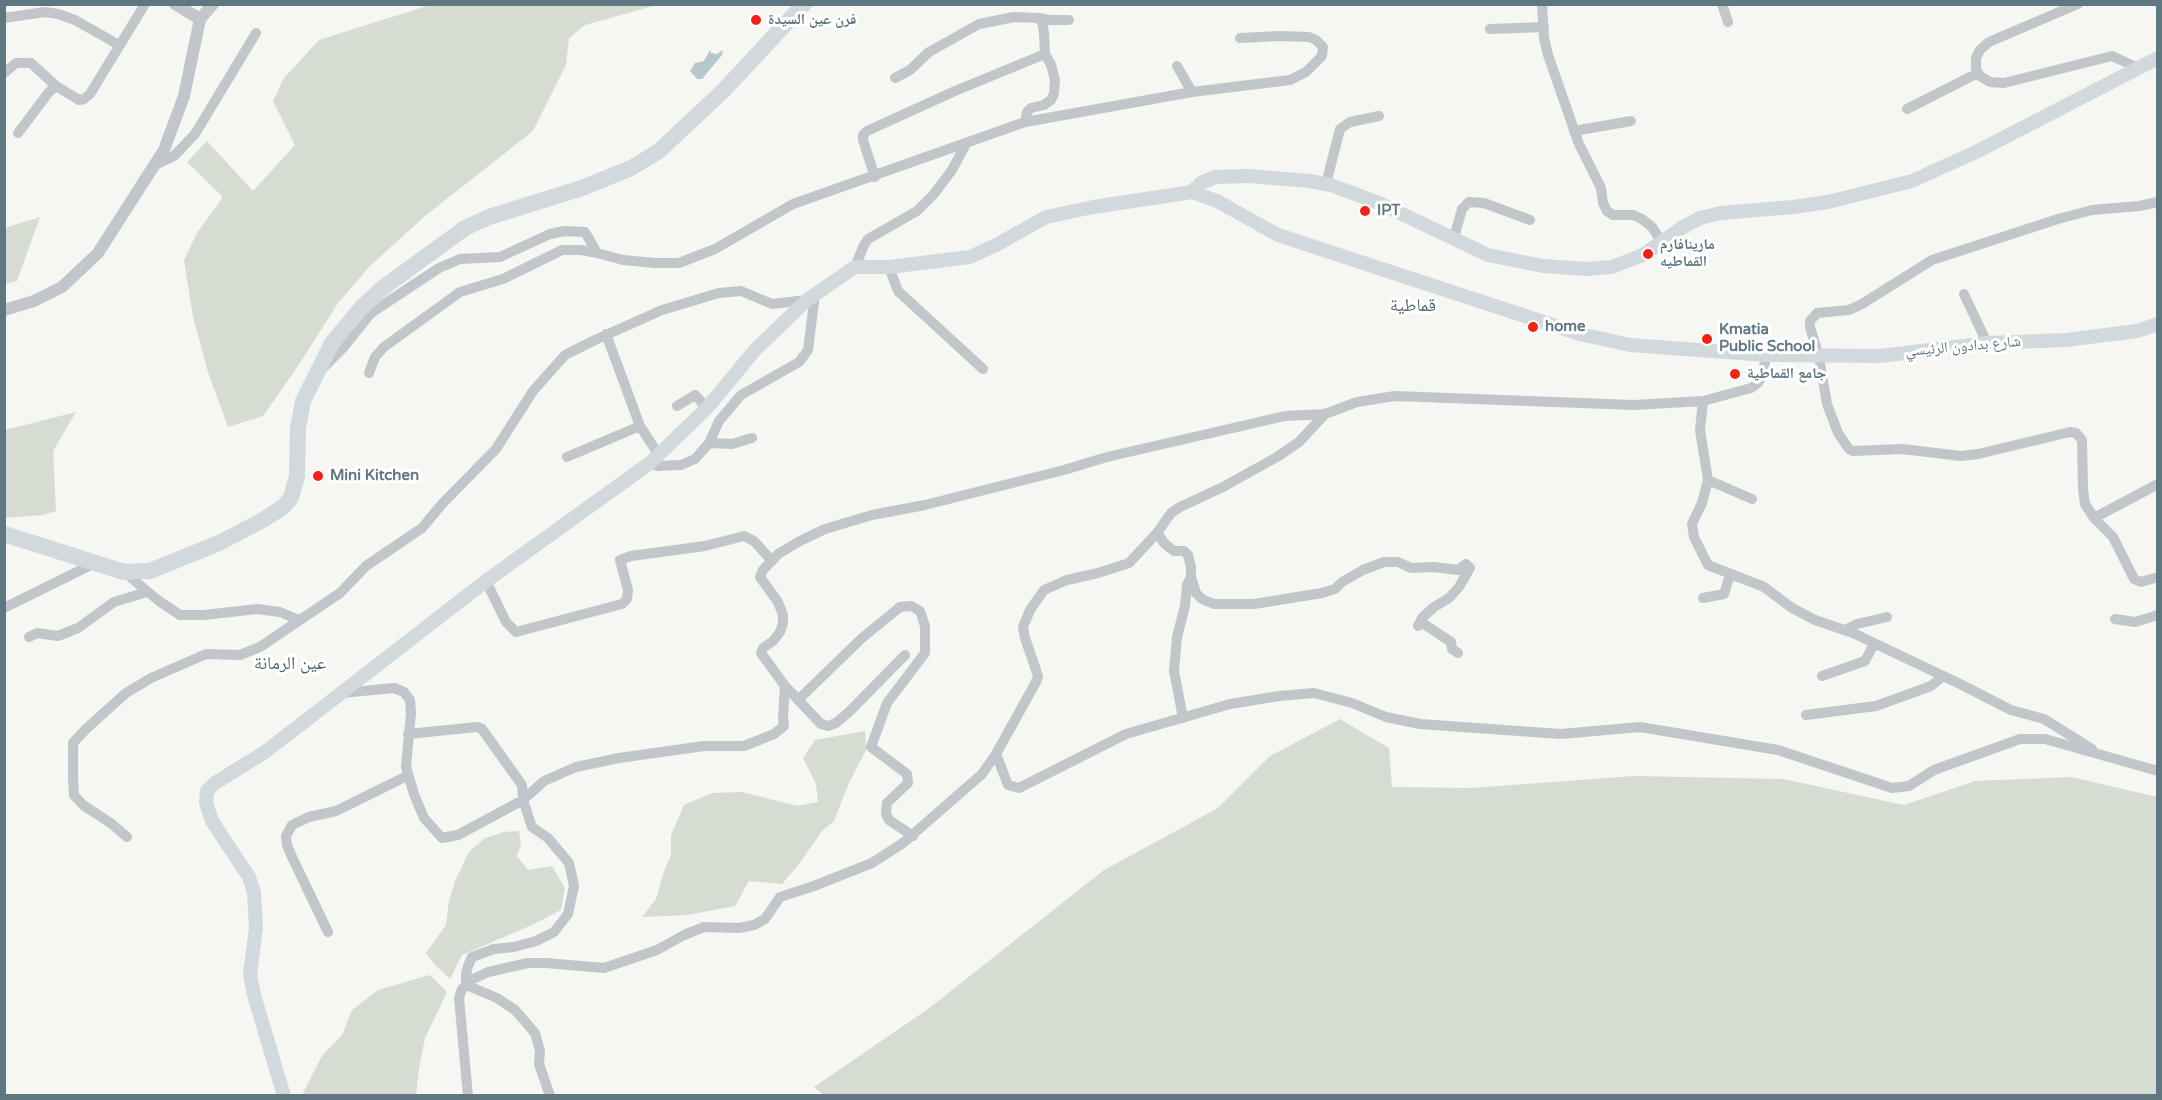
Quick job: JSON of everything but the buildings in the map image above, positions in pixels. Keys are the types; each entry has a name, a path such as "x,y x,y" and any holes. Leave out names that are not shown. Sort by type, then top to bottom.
{"main road":[{"path":"4,534 124,572 150,571 219,543 283,507 291,498 297,476 298,428 303,401 332,343 362,307 384,287 465,228 489,217 582,188 631,168 659,151 691,122 804,4"},
{"path":"284,1095 254,995 250,974 256,928 254,893 249,878 212,821 208,810 207,792 215,783 265,752 486,581 654,459 707,408 755,350 811,297 855,267 889,267 970,257 999,244 1046,217 1093,207 1192,192 1201,183 1215,177 1249,176 1326,184 1379,203 1488,255 1506,260 1543,266 1587,269 1612,267 1643,255 1661,241 1700,218 1721,213 1828,202 1912,181 1978,151 2157,58"},
{"name":"شارع بدادون الرئيسي","path":"1192,192 1217,201 1278,236 1580,334 1630,345 1767,355 1880,356 1987,343 2066,340 2137,331 2157,324"}],"street":[{"path":"4,73 16,63 31,63 56,86 79,100 84,99 90,93 145,4"},
{"path":"175,4 200,20"},
{"path":"4,310 50,295 99,253 164,150 184,96 200,20 213,4"},
{"path":"1542,4 1548,55 1574,131 1601,188 1603,203 1607,211 1613,215 1633,215 1642,219 1661,241"},
{"path":"1722,4 1728,22"},
{"path":"2078,4 1989,42 1980,50 1976,58 1978,73 1990,82 2004,83 2112,56 2138,68"},
{"path":"4,18 45,12 58,14 75,20 119,45"},
{"path":"895,78 910,70 929,52 979,24 1014,17 1069,20"},
{"path":"1025,122 1027,112 1031,108 1044,105 1051,100 1054,93 1055,80 1045,54 1042,22 1038,18"},
{"path":"1490,29 1544,27"},
{"path":"155,165 174,156 195,134 256,33"},
{"path":"369,374 375,357 384,347 460,292 503,279 562,250 581,250 623,260 655,264 679,263 715,249 793,204 875,177 1025,122 1192,92 1290,80 1306,72 1322,56 1323,47 1309,37 1240,38"},
{"path":"875,177 863,140 863,135 867,131 1045,54"},
{"path":"1177,66 1192,92"},
{"path":"1908,109 1978,73"},
{"path":"18,133 56,86"},
{"path":"1326,184 1341,129 1350,122 1379,117"},
{"path":"1574,131 1631,121"},
{"path":"855,267 868,239 917,211 933,195 952,170 966,144"},
{"path":"1454,238 1462,209 1466,204 1473,202 1484,203 1530,220"},
{"path":"2157,202 2092,210 1932,260 1849,310 1817,313 1810,327 1819,357 1827,405 1838,433 1849,449 1857,452 1902,449 1961,456 1978,454 2061,433 2076,433 2082,440 2085,504 2094,518 2113,537 2134,579 2141,582 2157,576"},
{"path":"314,377 343,348 371,312 440,268 460,259 500,257 550,234 565,231 585,232 597,253"},
{"path":"889,267 898,291 983,369"},
{"path":"127,837 83,805 74,795 73,743 126,693 151,678 206,654 240,655 260,647 340,593 366,566 422,528 442,504 496,449 533,391 566,356 606,334 662,310 719,292 741,291 772,304 811,297 808,350 799,362 741,395 719,421 709,443 695,459 681,465 657,466 606,334"},
{"path":"1964,294 1987,343"},
{"path":"905,655 836,723 828,726 821,724 785,686 761,653 763,648 780,632 783,623 783,615 778,602 760,577 763,570 778,554 800,541 825,529 872,515 925,505 1107,457 1285,416 1325,414 1357,402 1395,396 1634,405 1702,401 1751,388 1758,383 1767,355"},
{"path":"677,406 695,395 707,408"},
{"path":"1702,401 1700,430 1708,480 1702,504 1692,524 1694,537 1708,565 1764,587 1792,608 1815,620 1845,630 2011,710 2044,718 2100,754"},
{"path":"468,1095 459,998 466,985 474,977 528,963 604,968 657,950 704,927 740,928 754,925 765,919 780,897 872,863 913,836 976,781 996,754 1038,677 1024,638 1023,627 1030,609 1044,590 1067,580 1129,563 1157,533 1171,513 1277,457 1299,442 1325,414"},
{"path":"567,457 640,426"},
{"path":"709,443 732,444 752,438"},
{"path":"1708,480 1752,499"},
{"path":"2094,518 2157,484"},
{"path":"1157,533 1174,551 1188,555 1196,593 1202,599 1214,604 1254,604 1322,593 1335,589 1341,582 1384,562 1398,562 1411,568 1434,567 1458,570 1466,564 1470,568 1459,587 1419,624 1451,642 1452,649 1458,653"},
{"path":"486,581 506,622 516,632 622,604 627,600 628,590 620,560 632,556 705,546 744,536 754,541 772,561"},
{"path":"4,608 93,564"},
{"path":"124,572 147,592 180,615 204,615 257,609 280,612 299,620"},
{"path":"1703,598 1724,594 1730,575"},
{"path":"1183,718 1174,671 1177,637 1185,606 1187,585 1191,577"},
{"path":"29,638 37,633 58,636 78,628 114,602 147,592"},
{"path":"798,700 862,638 900,607 911,606 920,611 925,626 926,653 887,703 871,747 907,774 908,783 887,803 886,814 889,820 913,836"},
{"path":"2115,619 2135,622 2157,615"},
{"path":"1845,630 1857,624 1887,617"},
{"path":"1822,676 1864,662 1874,644"},
{"path":"1806,715 1876,706 1931,686 1943,676"},
{"path":"341,693 394,688 404,692 410,700 407,776 424,818 442,838 458,835 523,800 544,781 576,767 704,746 744,746 774,734 784,726 785,686"},
{"path":"996,754 1008,785 1019,788 1126,734 1230,704 1314,693 1352,703 1386,717 1420,724 1561,734 1640,727 1778,750 1892,788 1909,786 1934,770 2020,739 2045,739 2156,769"},
{"path":"408,734 477,727 482,729 522,785 523,800 532,827 548,838 569,863 574,886 568,914 554,932 536,941 494,949 472,957 468,966 466,985"},
{"path":"327,932 289,851 285,836 292,825 309,817 336,811 407,776"},
{"path":"466,985 497,998 515,1010 535,1033 540,1051 539,1064 550,1095"}],"shaded area":[{"path":"430,5 657,5 585,25 569,38 566,65 533,131 425,216 369,267 338,303 263,416 228,427 208,372 193,317 184,260 197,233 223,197 187,162 207,141 253,191 295,145 273,101 284,78 319,40"},
{"path":"710,50 711,53 717,54 723,50 722,55 702,79 697,79 690,71 695,63 704,61"},
{"path":"40,217 17,281 5,284 5,228"},
{"path":"76,412 53,451 56,511 42,515 5,518 5,430"},
{"path":"1340,719 1389,748 1392,787 1471,788 1634,776 1783,779 1904,805 1975,781 2072,777 2157,797 2157,1095 825,1096 814,1087 928,1009 1104,870 1218,808 1270,756"},
{"path":"865,731 866,750 848,785 834,821 822,831 782,884 749,881 735,906 687,915 642,917 656,899 671,855 671,835 684,805 712,793 742,792 797,806 818,802 816,784 803,758 815,740"},
{"path":"519,831 521,844 517,856 528,870 552,866 565,888 561,910 462,955 450,979 426,953 446,925 449,901 455,881 469,852 485,838 504,832"},
{"path":"430,975 447,992 425,1038 416,1095 302,1095 322,1056 342,1035 352,1010 378,990"}],"place":[{"name":"فرن عين السيدة","path":"756,20"},
{"name":"IPT","path":"1365,211"},
{"name":"مارينافارم القماطيه","path":"1648,254"},
{"name":"home","path":"1533,327"},
{"name":"Kmatia Public School","path":"1707,339"},
{"name":"جامع القماطية","path":"1735,374"},
{"name":"Mini Kitchen","path":"318,476"}],"district":[{"name":"قماطية","path":"1413,306"},
{"name":"عين الرمانة","path":"290,664"}]}
